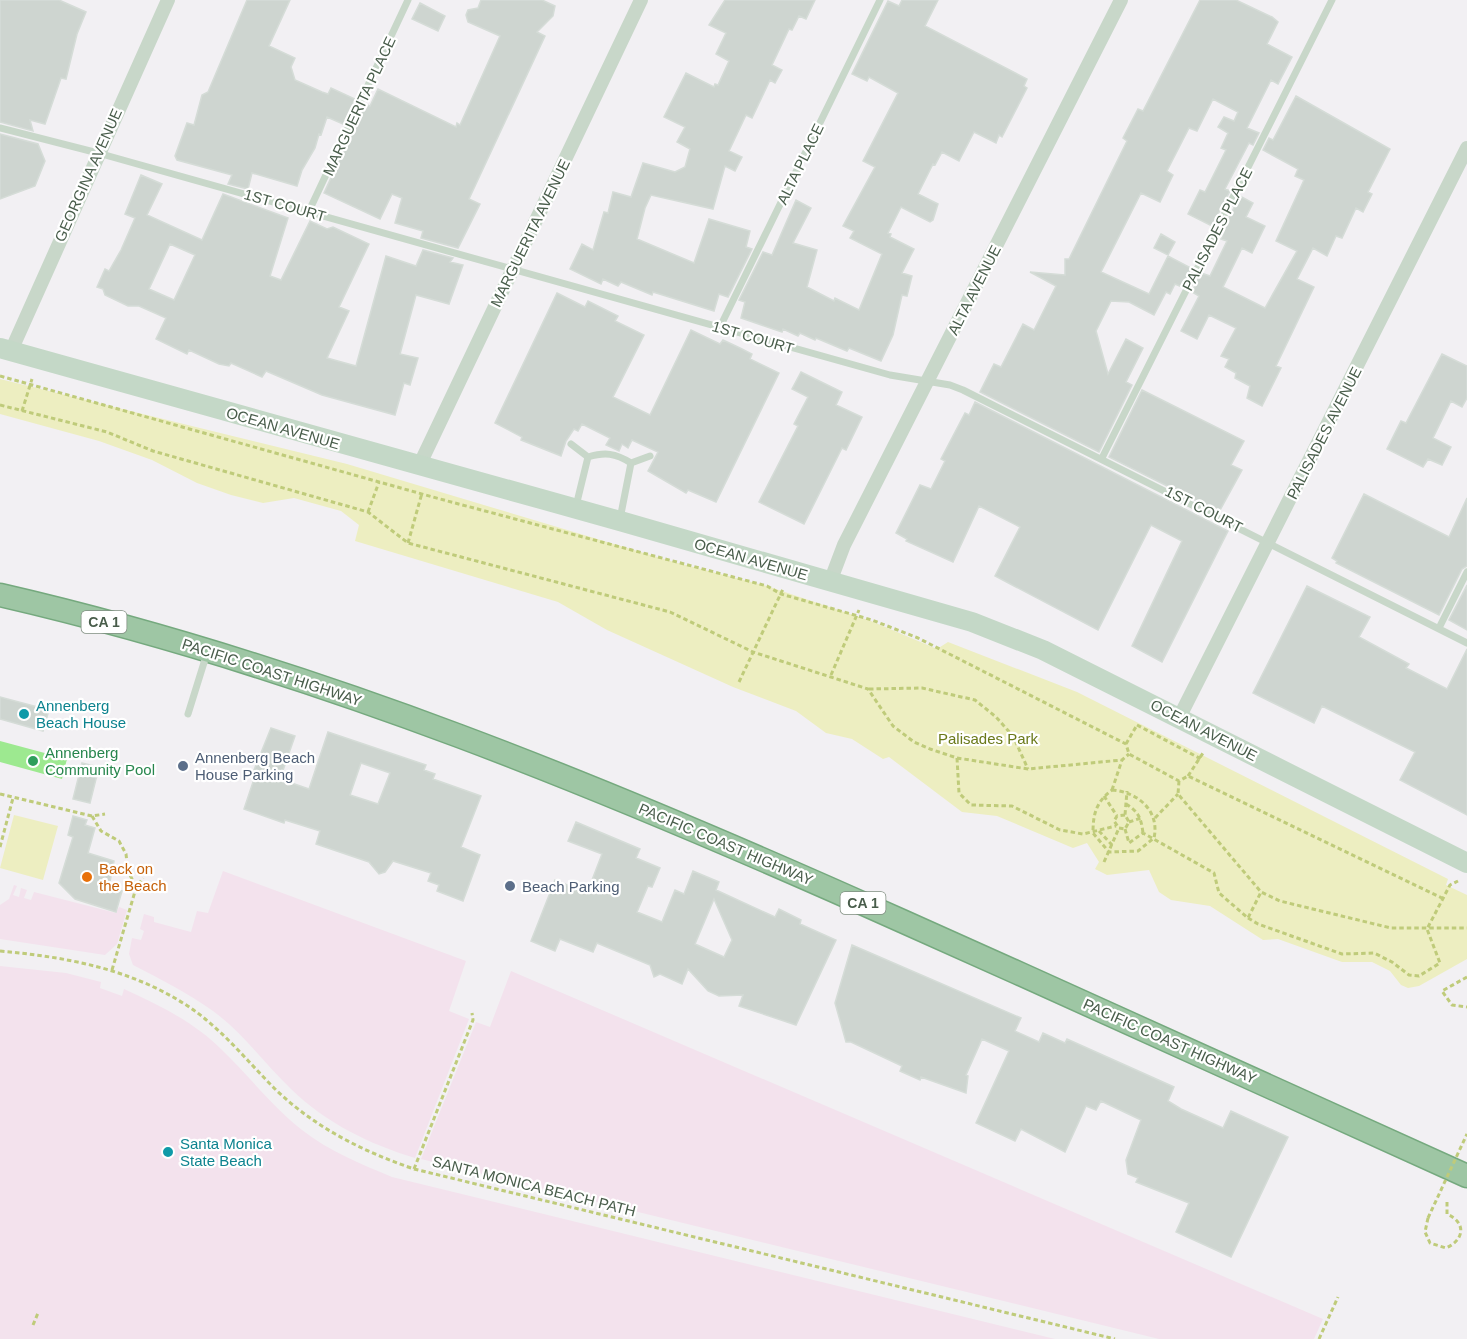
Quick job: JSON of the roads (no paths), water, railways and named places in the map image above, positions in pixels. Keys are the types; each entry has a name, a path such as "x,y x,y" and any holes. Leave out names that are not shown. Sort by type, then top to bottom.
{"highway":[{"name":"PACIFIC COAST HIGHWAY","path":"0,595 208,650 391,711 543,767 734,846 1467,1176"}],"main road":[{"name":"OCEAN AVENUE","path":"5,350 620,520 1005,634 1467,862"}],"street":[{"name":"GEORGINA AVENUE","path":"5,350 168,0"},
{"name":"MARGUERITA AVENUE","path":"419,466 641,0"},
{"name":"ALTA AVENUE","path":"830,582 844,545 1121,0"},
{"name":"PALISADES AVENUE","path":"1179,718 1467,148"}],"lane":[{"name":"MARGUERITA PLACE","path":"309,211 408,0"},
{"name":"ALTA PLACE","path":"720,327 880,0"},
{"name":"PALISADES PLACE","path":"1102,458 1332,0"},
{"name":"1ST COURT","path":"0,128 309,211 890,375 950,385 1102,458 1467,642"},
{"path":"571,444 588,457"},
{"path":"588,457 604,452 618,455 631,463"},
{"path":"631,463 650,456"},
{"path":"576,508 588,457"},
{"path":"620,520 631,463"},
{"path":"1438,628 1467,572"},
{"path":"188,714 208,650"}],"place":[{"name":"Annenberg Beach House","path":"24,714"},
{"name":"Annenberg Community Pool","path":"33,761"},
{"name":"Annenberg Beach House Parking","path":"183,766"},
{"name":"Back on the Beach","path":"87,877"},
{"name":"Beach Parking","path":"510,886"},
{"name":"Santa Monica State Beach","path":"168,1152"}],"park label":[{"name":"Palisades Park","path":"988,738"}]}
